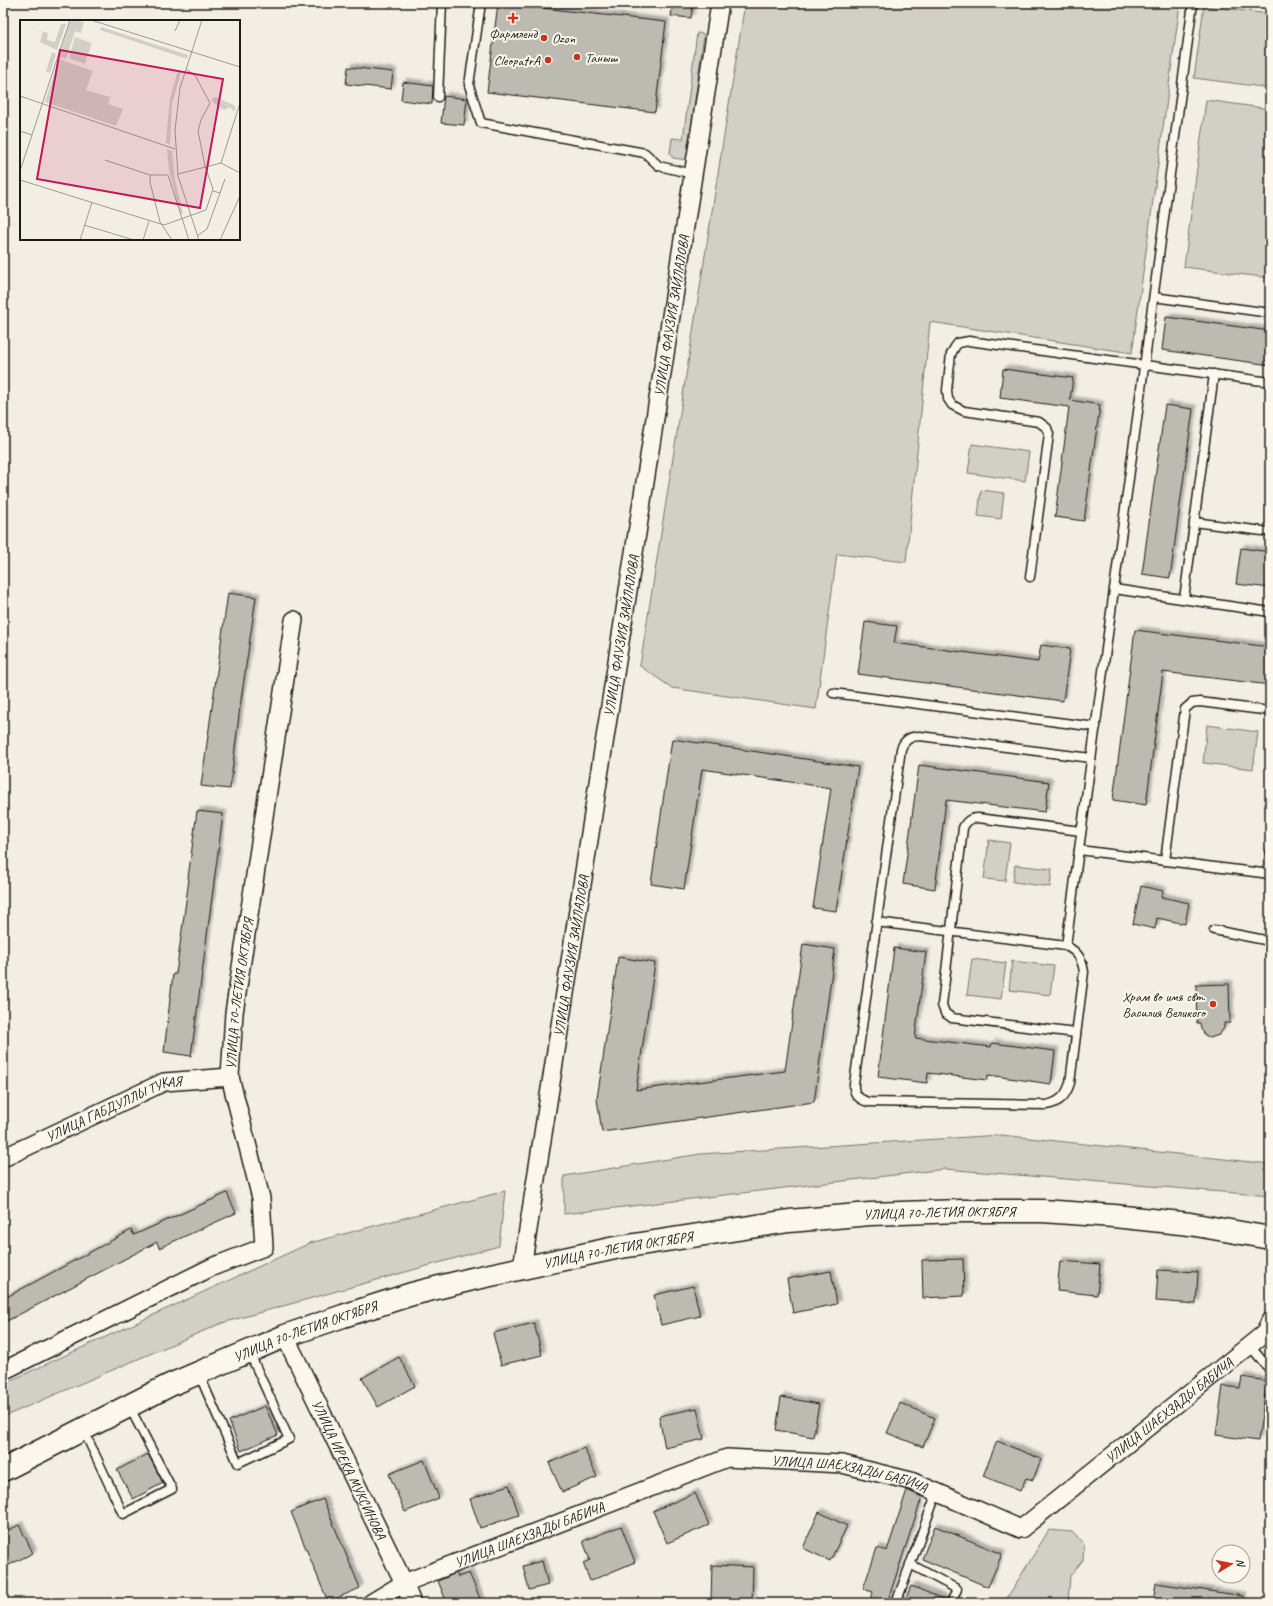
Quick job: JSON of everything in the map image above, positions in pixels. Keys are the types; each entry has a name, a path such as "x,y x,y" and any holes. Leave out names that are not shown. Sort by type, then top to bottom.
{"main road":[{"name":"УЛИЦА 70-ЛЕТИЯ ОКТЯБРЯ","path":"3,1470 83,1428 198,1373 285,1336 412,1294 615,1248 789,1221 870,1214 962,1212 1042,1211 1107,1215 1190,1224 1270,1238"}],"street":[{"name":"УЛИЦА ФАУЗИЯ ЗАЙЛАЛОВА","path":"522,1268 720,3"},
{"name":"УЛИЦА 70-ЛЕТИЯ ОКТЯБРЯ","path":"3,1371 212,1267 264,1247 261,1198 230,1077 234,1013 294,620"},
{"name":"УЛИЦА ГАБДУЛЛЫ ТУКАЯ","path":"3,1158 164,1082 230,1077"},
{"name":"УЛИЦА ШАЕХЗАДЫ БАБИЧА","path":"371,1603 404,1583 727,1458 842,1464 911,1481 1021,1529 1250,1346 1265,1333 1270,1320"},
{"name":"УЛИЦА ИРЕКА МУКСИНОВА","path":"285,1336 404,1583 412,1603"}],"lane":[{"path":"438,97 442,3"},
{"path":"481,3 468,85 481,123 645,153 658,166 693,174"},
{"path":"1066,946 1193,3"},
{"path":"1154,297 1270,312"},
{"path":"1030,577 1049,434 1047,428 1039,422 964,411 952,405 948,399 947,390 951,354 955,347 962,341 1144,364 1270,382"},
{"path":"1184,599 1214,374"},
{"path":"1194,522 1270,532"},
{"path":"1114,589 1270,612"},
{"path":"833,693 1096,727"},
{"path":"1165,861 1185,710 1192,703 1200,702 1270,711"},
{"path":"876,922 1066,946 1073,949 1083,962 1084,972 1070,1083 1066,1094 1061,1100 1047,1105 868,1102 862,1100 855,1093 854,1084 876,922 901,749 906,740 914,736 920,736 1091,758"},
{"path":"1076,1033 952,1018 945,1012 942,1005 963,828 968,821 978,818 1082,831"},
{"path":"1079,850 1269,874 1270,853"},
{"path":"1214,930 1270,940"},
{"path":"1250,1346 1270,1370"},
{"path":"198,1373 238,1463 289,1439 249,1351"},
{"path":"83,1428 123,1514 172,1489 129,1406"},
{"path":"896,1603 937,1492"},
{"path":"910,1564 957,1589 951,1603"}],"shaded area":[{"path":"745,3 1164,3 1180,5 1132,353 930,322 906,562 837,554 816,709 672,688 640,666"},
{"path":"1204,6 1270,14 1270,88 1194,78"},
{"path":"697,33 704,34 687,160 673,158 670,154 672,138 683,139"},
{"path":"1206,100 1270,109 1270,278 1184,267"},
{"path":"972,444 1029,452 1025,481 968,473"},
{"path":"981,490 1004,493 1001,519 978,516"},
{"path":"1207,725 1258,732 1253,769 1203,763"},
{"path":"989,840 1010,843 1005,881 984,879"},
{"path":"1015,865 1052,869 1050,887 1013,882"},
{"path":"972,959 1006,963 1001,999 967,995"},
{"path":"1012,961 1054,966 1050,995 1009,990"},
{"path":"1001,1135 1270,1164 1270,1196 945,1169 564,1214 564,1176 700,1154"},
{"path":"505,1191 499,1246 222,1323 3,1417 3,1384 310,1243"},
{"path":"1049,1530 1072,1532 1084,1544 1083,1560 1070,1576 1068,1603 1004,1603"}],"building":[{"name":"Таныш","path":"498,3 666,22 655,112 487,92"},
{"path":"673,3 693,3 691,18 671,16"},
{"path":"348,67 393,72 391,89 346,84"},
{"path":"403,82 433,86 432,104 401,100"},
{"path":"444,96 467,99 464,125 441,123"},
{"path":"1166,317 1270,331 1270,365 1162,350"},
{"path":"1003,369 1073,378 1070,400 1100,405 1084,521 1055,517 1069,407 1000,398"},
{"path":"1165,405 1193,409 1170,578 1142,574"},
{"path":"1241,548 1270,552 1270,588 1236,584"},
{"path":"228,593 256,597 230,789 201,786"},
{"path":"865,622 897,626 894,643 1038,662 1041,645 1070,649 1063,701 858,674"},
{"path":"1135,630 1270,647 1270,685 1163,672 1146,805 1113,800"},
{"path":"672,739 858,767 836,911 813,908 831,788 702,769 684,889 651,884"},
{"path":"919,765 1049,782 1045,812 946,800 935,889 903,884"},
{"path":"197,811 223,814 191,1056 164,1052 173,974 176,974"},
{"path":"1141,886 1163,891 1161,897 1189,903 1185,924 1157,918 1155,929 1133,924"},
{"path":"803,944 835,949 814,1102 602,1132 597,1099 618,957 655,963 636,1090 785,1071"},
{"path":"894,948 926,952 915,1038 991,1047 992,1043 1055,1051 1051,1084 988,1075 987,1080 928,1073 927,1083 878,1077"},
{"name":"Храм во имя свт. Василия Великого","path":"1229,984 1230,1023 1224,1023 1224,1028 1219,1035 1210,1038 1206,1036 1201,1029 1200,1023 1197,1023 1196,985"},
{"path":"227,1193 236,1213 159,1248 157,1242 3,1323 3,1299 131,1230 134,1235"},
{"path":"963,1259 964,1296 923,1298 922,1260"},
{"path":"1060,1261 1100,1264 1097,1295 1057,1291"},
{"path":"1158,1270 1198,1272 1196,1304 1156,1301"},
{"path":"831,1271 837,1304 793,1313 787,1279"},
{"path":"693,1286 700,1316 661,1325 654,1295"},
{"path":"534,1323 542,1355 501,1365 493,1333"},
{"path":"399,1357 415,1386 378,1407 362,1378"},
{"path":"1242,1377 1267,1381 1258,1441 1216,1435 1223,1386 1240,1388"},
{"path":"781,1397 819,1404 813,1437 776,1430"},
{"path":"900,1403 935,1418 923,1447 887,1433"},
{"path":"265,1406 278,1435 241,1451 229,1421"},
{"path":"697,1408 704,1439 665,1448 659,1416"},
{"path":"997,1441 1041,1459 1033,1480 1026,1478 1020,1491 983,1476"},
{"path":"584,1448 597,1477 562,1492 549,1463"},
{"path":"148,1454 163,1483 133,1499 117,1470"},
{"path":"424,1460 439,1498 405,1512 389,1474"},
{"path":"509,1485 519,1515 480,1528 470,1499"},
{"path":"907,1490 922,1497 887,1603 869,1603 873,1592 863,1589 877,1548 887,1551"},
{"path":"695,1493 709,1525 667,1543 653,1511"},
{"path":"323,1499 360,1588 328,1602 291,1512"},
{"path":"819,1512 847,1526 830,1561 803,1548"},
{"path":"19,1525 33,1553 3,1568 3,1533"},
{"path":"621,1526 635,1562 590,1581 583,1563 590,1560 583,1541"},
{"path":"935,1526 1002,1554 988,1587 922,1559"},
{"path":"542,1561 548,1585 529,1590 523,1566"},
{"path":"712,1565 753,1567 752,1601 711,1600"},
{"path":"456,1573 458,1577 469,1573 482,1603 447,1603 438,1581"},
{"path":"1156,1583 1243,1596 1242,1603 1153,1603"},
{"path":"911,1586 946,1600 946,1603 904,1603"}],"place":[{"name":"Фармленд","path":"513,18"},
{"name":"Ozon","path":"544,38"},
{"name":"Таныш","path":"577,57"},
{"name":"CleopatrA","path":"548,60"},
{"name":"Храм во имя свт. Василия Великого","path":"1213,1004"}]}
